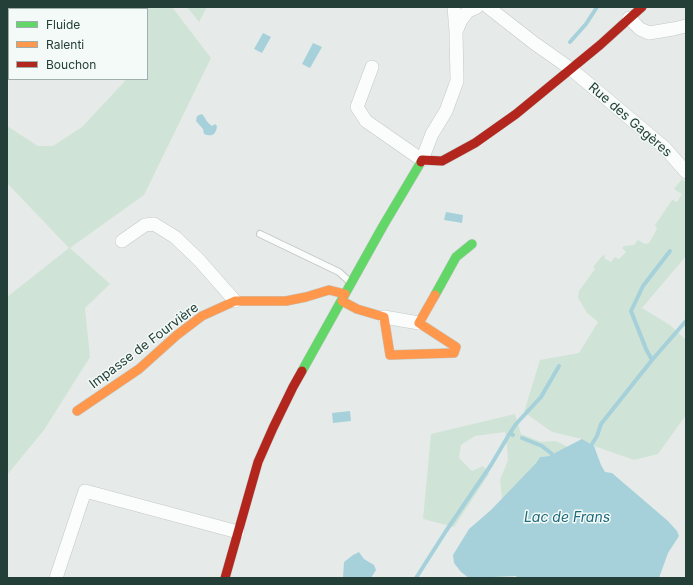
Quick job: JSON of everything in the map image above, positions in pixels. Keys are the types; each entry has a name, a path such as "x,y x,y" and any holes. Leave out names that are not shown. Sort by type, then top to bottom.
{"street":[{"path":"225,578 258,462 273,428 293,387 383,226 422,160 432,134 446,111 457,81 454,7"},
{"path":"456,32 461,20 468,11 477,7"},
{"name":"Rue des Gagères","path":"488,7 531,41 571,69 665,148 686,172"},
{"path":"372,67 357,107 366,121 422,160 442,161 475,143 516,114 571,69 642,7"},
{"path":"629,18 640,29 650,33 686,26"},
{"path":"122,241 145,224 154,224 175,237 199,260 235,301"},
{"path":"419,323 456,257 472,244"},
{"name":"Impasse de Fourvière","path":"77,411 139,369 177,334 202,316 235,301 286,301 329,290 336,291 357,309 384,317"},
{"path":"384,317 419,323 456,347 454,352 443,354 390,355 384,317"},
{"path":"56,578 85,491 238,532"}],"lane":[{"path":"260,234 339,272 352,283"}],"green space":[{"path":"172,7 211,58 144,195 70,248 110,284 85,308 90,357 44,430 7,475 7,297 69,248 7,183 7,126 38,146 53,146 82,127 125,80 148,80 148,8 104,8"},
{"path":"187,7 207,7 199,22"},
{"path":"682,179 686,183 686,256 642,308 670,325 686,340 686,415 658,454 634,460 594,446 582,439 552,432 524,412 540,360 579,353 598,322 587,313 578,298 579,291 595,269 593,267 602,256 606,255 604,258 611,262 615,257 619,259 626,252 622,248 624,246 634,245 638,240 645,244 649,243 657,229 655,225 672,200 677,202 682,194 674,189"},
{"path":"515,414 521,434 541,442 556,441 568,447 549,456 540,457 502,499 500,480 508,460 505,432 475,436 461,445 459,458 472,471 483,466 489,474 454,527 423,519 431,434"}],"water":[{"path":"263,33 271,37 262,53 254,49"},
{"path":"313,43 322,47 310,68 302,64"},
{"path":"202,114 207,122 212,126 215,124 217,126 215,133 209,135 204,134 203,129 196,121 197,116"},
{"path":"446,212 463,215 462,223 444,220"},
{"path":"350,411 351,421 333,423 332,413"},
{"name":"Lac de Frans","path":"582,439 594,446 605,472 612,473 668,521 677,531 679,536 668,553 659,578 518,578 516,576 469,578 461,572 454,563 453,555 469,529 491,510 540,457 549,456"},
{"path":"359,552 364,559 374,565 376,570 371,578 343,578 344,562"}],"waterway":[{"path":"570,42 586,24 597,7"},
{"path":"652,360 631,311 643,286 670,251"},
{"path":"592,444 597,436 601,424 652,360 686,321"},
{"path":"513,435 510,433 516,424 541,397 559,366"},
{"path":"416,578 491,465 510,433"},
{"path":"522,438 542,446 552,454"}],"traffic: fast":[{"path":"302,371 383,226 421,162"},
{"path":"435,295 456,257 472,244"}],"traffic: slow":[{"path":"77,411 139,369 177,335 202,316 235,301 286,301 329,290 345,294"},
{"path":"342,301 357,309 384,317 390,355 454,353 456,347 419,323 435,295"}],"traffic: jam":[{"path":"421,162 422,160 442,161 475,143 516,114 600,45 642,7"},
{"path":"225,578 258,462 273,428 302,371"}]}
